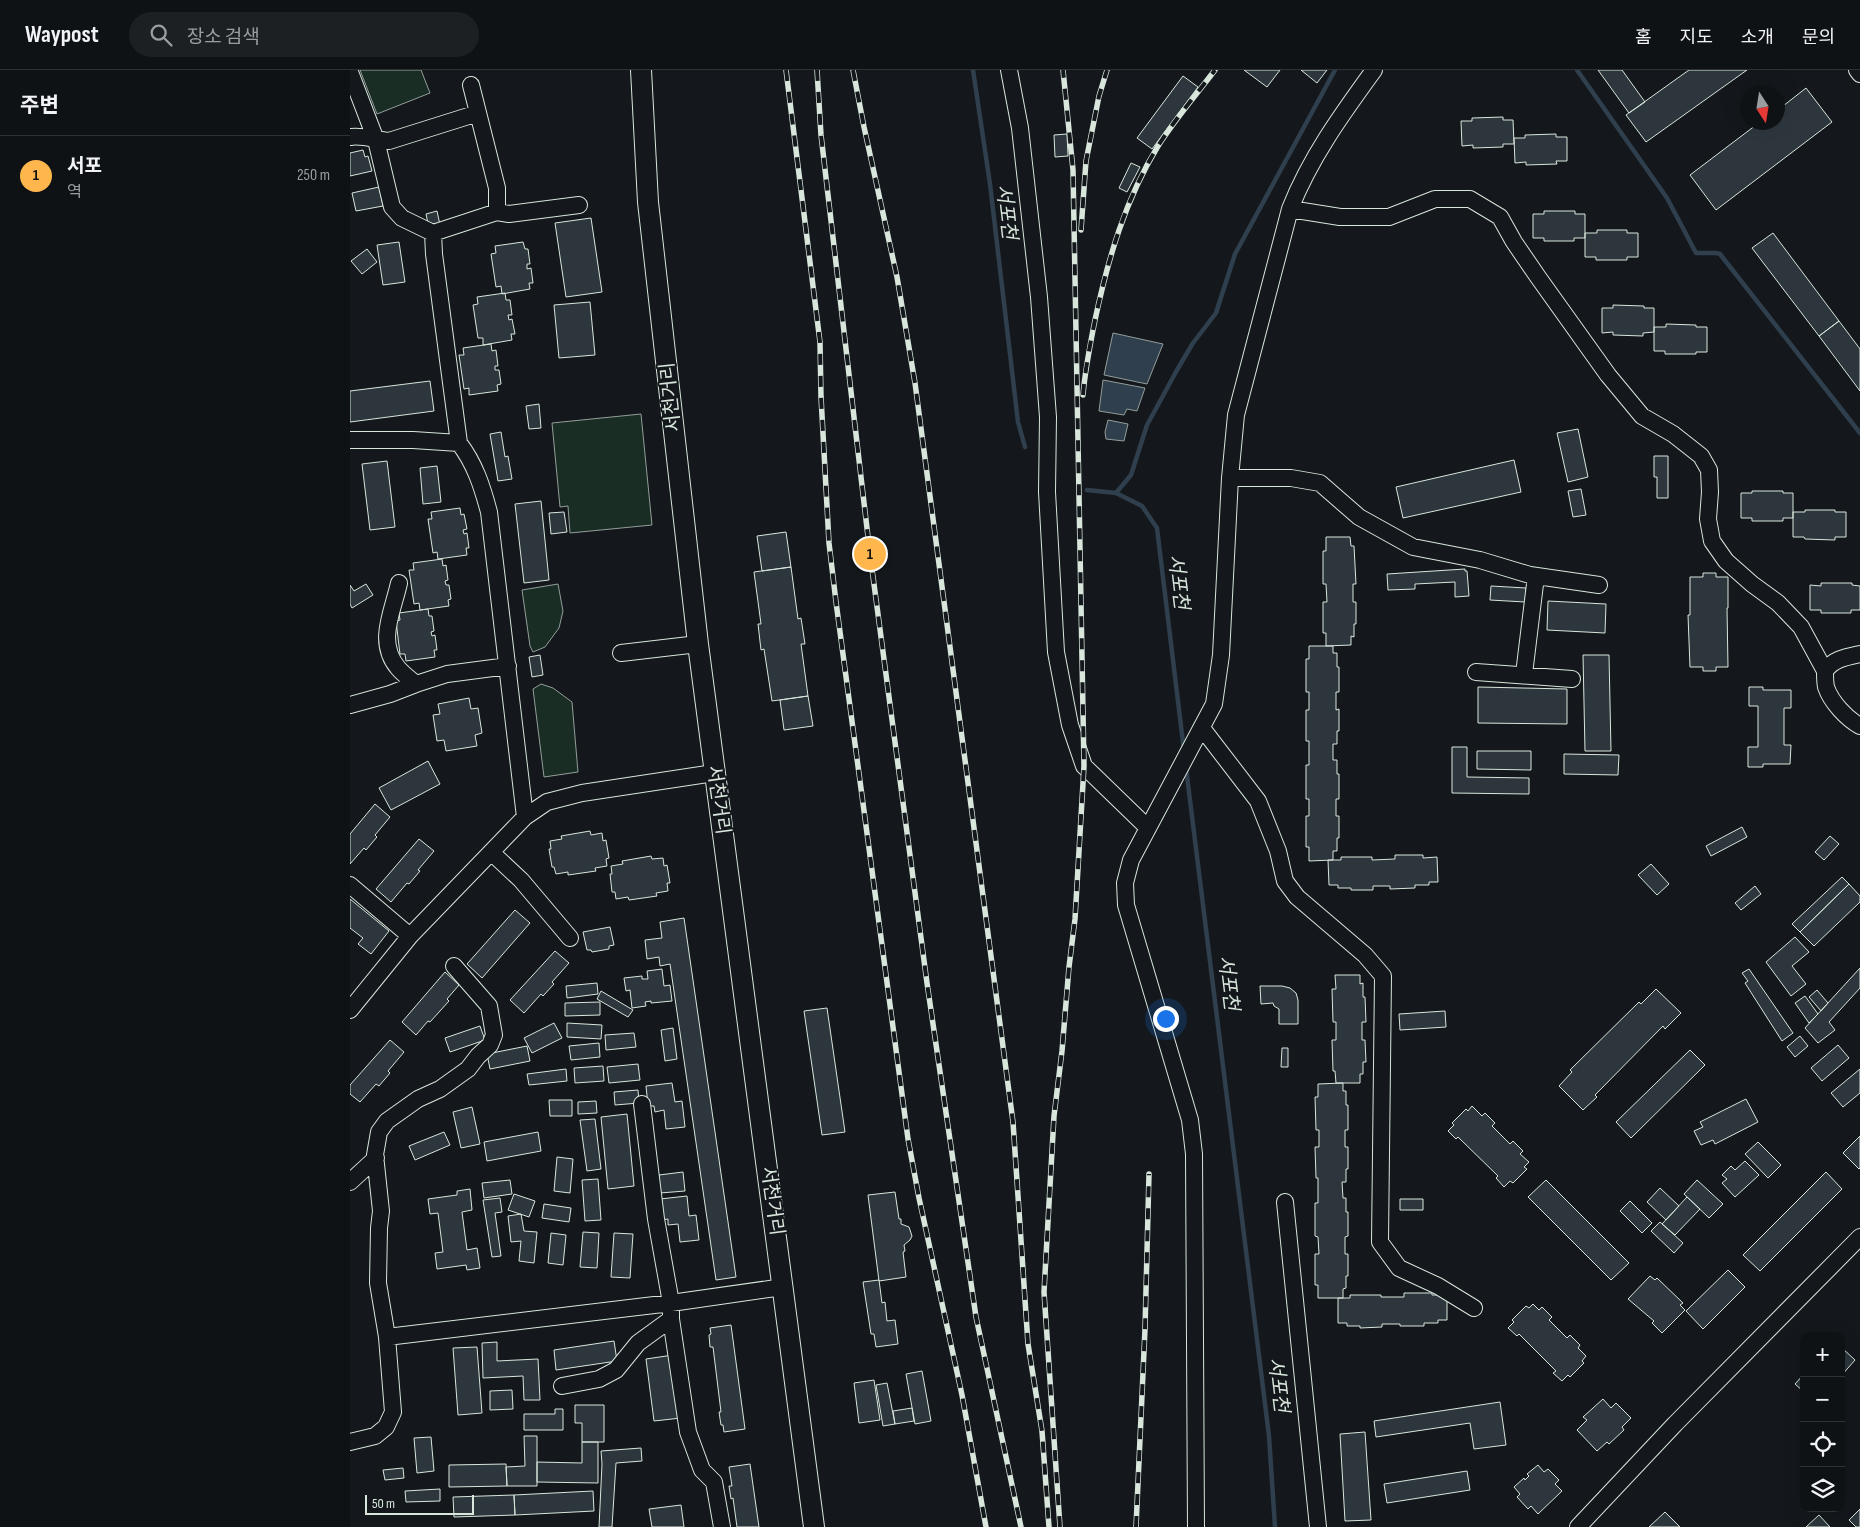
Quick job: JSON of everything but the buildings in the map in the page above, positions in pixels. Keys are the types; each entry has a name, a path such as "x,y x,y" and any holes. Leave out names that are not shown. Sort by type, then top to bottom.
{"main road":[{"name":"서천거리","path":"641,70 648,202 698,644 814,1527"}],"street":[{"path":"1009,70 1020,128 1039,297 1048,417 1047,492 1056,652 1070,725 1084,766 1148,828"},
{"path":"1196,1527 1194,1154 1184,1094 1126,905 1125,883 1131,860 1214,704 1221,655 1230,478 1236,415 1290,208 1301,180 1340,117 1374,70"},
{"path":"1857,70 1860,74"},
{"path":"350,72 376,140 392,207 402,218 433,233 497,212 509,214 579,204"},
{"path":"471,85 497,188 497,212"},
{"path":"350,137 360,136 389,141 478,113"},
{"path":"1290,208 1340,218 1389,217 1435,199 1470,199 1500,217 1538,277 1608,376 1642,416 1673,434 1700,456 1709,470 1708,519 1712,541 1726,560 1752,584 1778,603 1801,627 1824,671 1826,687 1834,701 1852,722 1860,726"},
{"path":"433,233 434,254 459,443 469,456 481,480 489,512 525,817"},
{"path":"350,440 413,440 459,443"},
{"path":"1230,478 1290,478 1320,483 1359,517 1413,547 1480,560 1536,576 1599,585"},
{"path":"1524,674 1536,576"},
{"path":"398,583 395,601 388,619 386,634 388,652 398,668 416,684"},
{"path":"621,654 698,644"},
{"path":"1824,671 1829,664 1842,658 1860,654"},
{"path":"350,705 390,694 446,674 508,666"},
{"path":"1476,672 1572,679"},
{"path":"1199,734 1258,801 1278,851 1285,881 1297,897 1365,955 1383,976 1380,1242 1399,1268 1438,1286 1474,1308"},
{"path":"350,1010 410,936 525,817 547,802 582,793 714,773"},
{"path":"491,852 521,880 570,938"},
{"path":"350,885 410,936"},
{"path":"350,1442 375,1436 386,1428 393,1412 387,1337 378,1284 379,1228 382,1211 376,1158 379,1132 387,1121 468,1070 478,1056 490,1045 494,1035 490,1006 454,966"},
{"path":"642,1104 656,1219 688,1432 702,1470 714,1482 722,1527"},
{"path":"350,1182 376,1158"},
{"path":"1285,1202 1318,1527"},
{"path":"1578,1527 1860,1237"},
{"path":"387,1337 671,1311 783,1288"},
{"path":"562,1386 599,1379 616,1370 638,1343 671,1311"}],"green space":[{"path":"360,70 421,70 430,93 377,114"},
{"path":"641,414 652,525 570,533 568,506 560,507 552,423"},
{"path":"558,584 563,611 559,628 545,647 533,652 530,646 522,590"},
{"path":"541,684 553,688 572,702 578,772 544,777 533,689"}],"water":[{"path":"1113,333 1163,344 1147,384 1104,375"},
{"path":"1103,380 1145,388 1137,411 1127,409 1124,415 1099,411"},
{"path":"1108,420 1128,424 1124,441 1106,439 1105,432"}],"waterway":[{"name":"서포천","path":"973,70 990,184 1018,422 1025,447"},
{"path":"1116,493 1131,475 1147,425 1177,370 1193,343 1216,313 1235,254 1335,70"},
{"path":"1577,70 1667,198 1696,253 1720,254 1860,433"},
{"name":"서포천","path":"1087,490 1116,493 1142,506 1157,528 1184,751"},
{"name":"서포천","path":"1186,768 1269,1436 1275,1527"}],"railway":[{"path":"786,70 820,342 829,543 908,1139 962,1395 986,1527"},
{"path":"817,70 821,135 870,554 927,983 976,1317 1021,1527"},
{"path":"853,70 897,277 915,383 1013,1122 1028,1344 1042,1431 1049,1527"},
{"path":"1060,1527 1044,1292 1054,1116 1075,919 1084,766 1073,170 1063,70"},
{"path":"1081,230 1086,161 1099,96 1107,70"},
{"path":"1083,395 1100,297 1112,252 1127,209 1146,166 1158,146 1215,70"},
{"path":"1136,1527 1145,1329 1149,1174"}],"place":[{"name":"서포","path":"870,554"}]}
